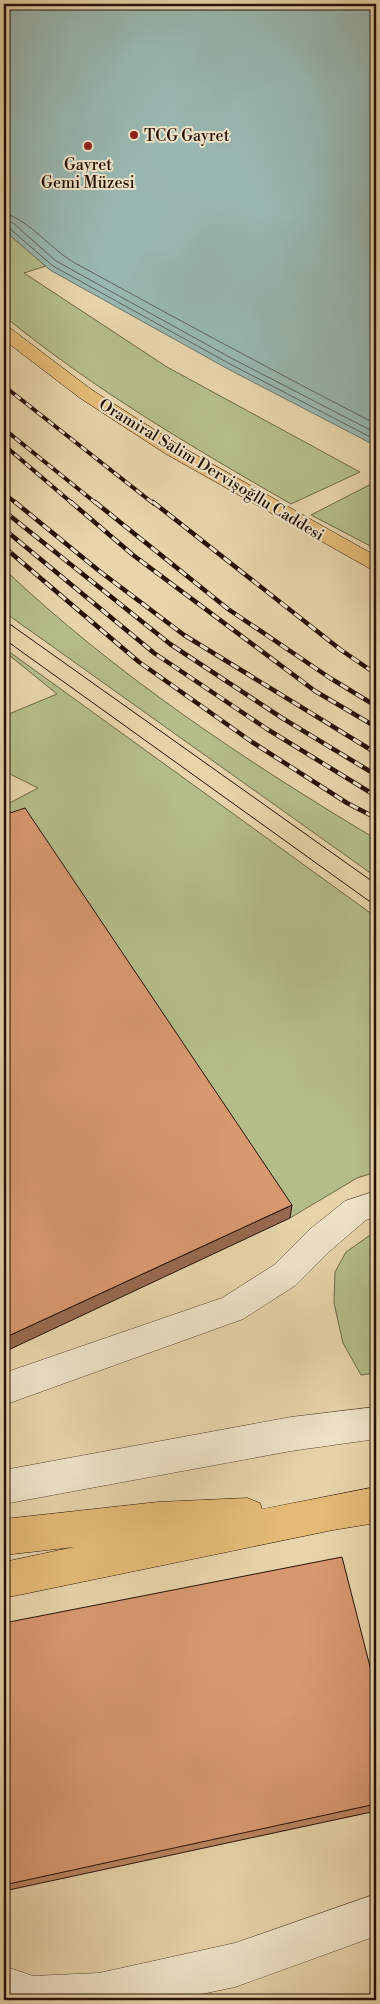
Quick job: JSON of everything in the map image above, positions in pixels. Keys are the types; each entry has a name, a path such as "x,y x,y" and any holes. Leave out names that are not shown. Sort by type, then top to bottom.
{"main road":[{"name":"Oramiral Salim Dervişoğllu Caddesi","path":"4,332 57,374 166,445 288,516 376,564"},
{"path":"344,567 376,583"},
{"path":"4,1580 333,1512 376,1505"},
{"path":"4,1537 158,1520 333,1512"}],"lane":[{"path":"4,1389 232,1309 285,1275 320,1240 356,1210 376,1204"},
{"path":"4,1487 290,1434 376,1423"},
{"path":"4,1988 33,1998 99,1995 235,1965 376,1915"}],"green space":[{"path":"4,230 46,266 24,273 167,367 360,472 291,504 180,439 108,393 4,316 4,263 6,262 4,260"},
{"path":"375,482 376,549 311,515"},
{"path":"4,569 91,645 182,714 278,778 376,839 376,877 4,612"},
{"path":"4,648 376,917 376,1172 357,1178 290,1218 27,823 4,808 4,806 38,788 4,771 4,716 57,694 4,651"},
{"path":"376,1231 376,1373 361,1375 343,1343 334,1303 335,1272 346,1252"}],"water":[{"path":"4,4 376,4 376,446 228,369 50,270 4,230"}],"building":[{"path":"25,808 292,1205 4,1338 4,815"},
{"path":"342,1557 376,1690 376,1804 4,1885 4,1623"}],"tram line":[{"path":"4,620 376,884"},
{"path":"4,639 376,906"}],"railway":[{"path":"4,386 154,504"},
{"path":"4,429 97,504"},
{"path":"4,445 73,504"},
{"path":"4,493 17,504"},
{"path":"15,502 98,570 184,635 376,753"},
{"path":"71,502 133,555 315,691 376,727"},
{"path":"95,502 228,609 330,678 376,706"},
{"path":"153,502 341,650 376,674"},
{"path":"4,511 170,644 282,718 376,775"},
{"path":"4,529 154,653 267,729 376,796"},
{"path":"4,547 139,662 252,742 347,803 376,818"}],"place":[{"name":"TCG Gayret","path":"134,135"},
{"name":"Gayret Gemi Müzesi","path":"88,146"}]}
